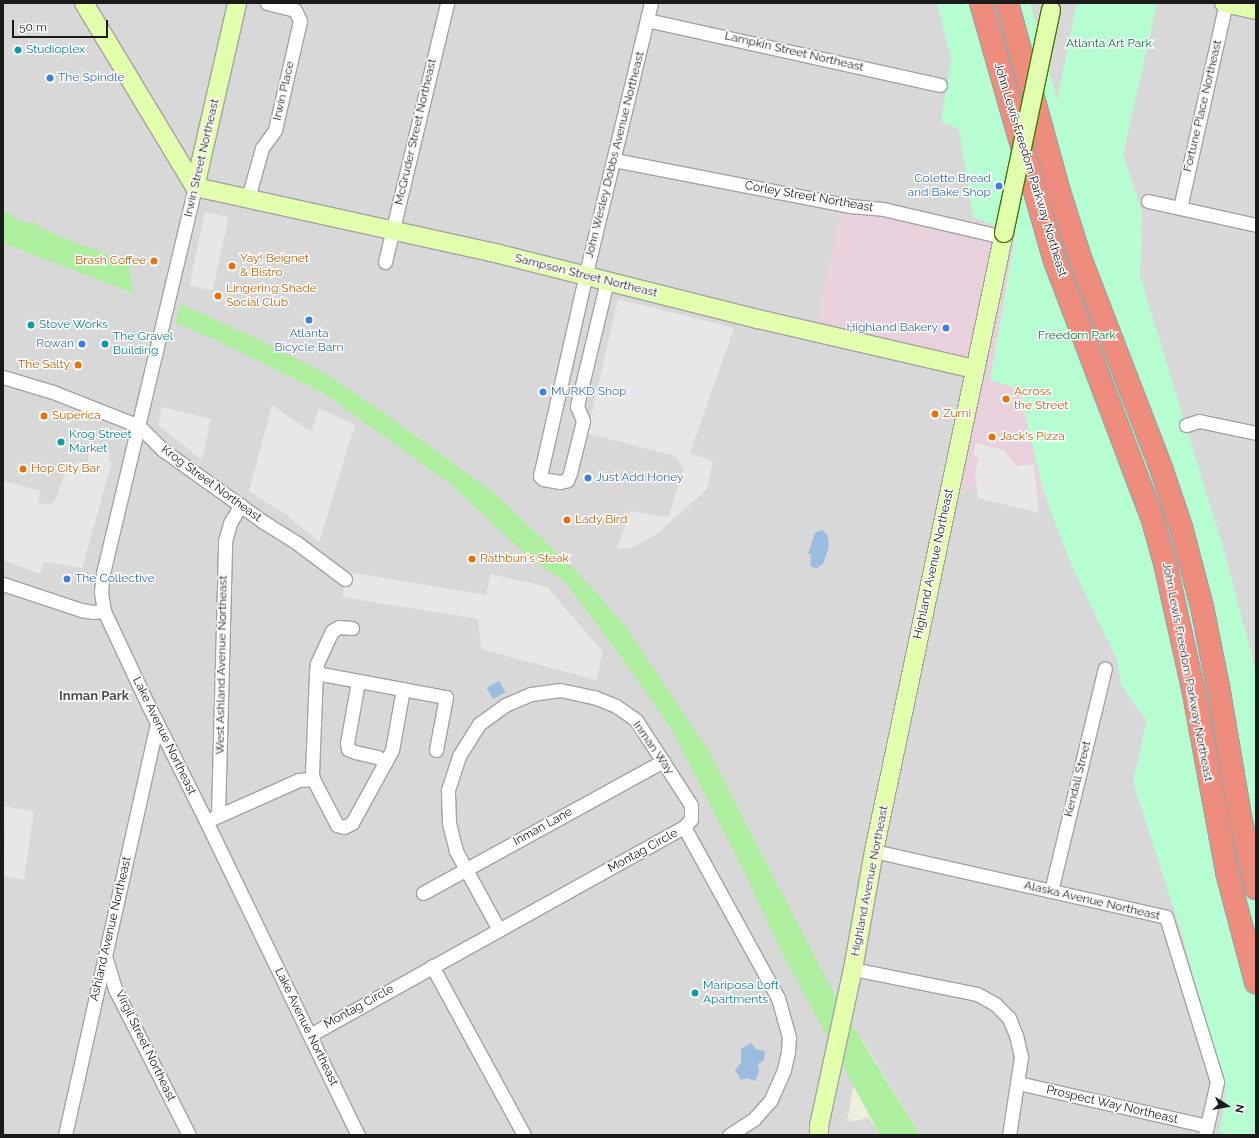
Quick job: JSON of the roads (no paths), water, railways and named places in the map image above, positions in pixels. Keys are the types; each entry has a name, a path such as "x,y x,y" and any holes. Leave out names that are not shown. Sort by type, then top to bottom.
{"highway":[{"name":"John Lewis Freedom Parkway Northeast","path":"981,3 1054,258 1153,520 1165,563 1193,688 1228,876 1256,982"},
{"name":"John Lewis Freedom Parkway Northeast","path":"1007,3 1060,195 1080,258 1162,471 1181,527 1202,607 1218,686 1241,822 1256,888"}],"street":[{"path":"84,3 195,186"},
{"name":"Irwin Street Northeast","path":"166,313 237,3"},
{"name":"Irwin Place","path":"248,198 262,148 275,130 300,21 295,10 267,3"},
{"name":"McGruder Street Northeast","path":"385,262 447,3"},
{"name":"John Wesley Dobbs Avenue Northeast","path":"607,281 576,406 583,421 570,473 567,480 560,482 542,479 540,476 651,3"},
{"path":"1225,3 1256,10"},
{"name":"Fortune Place Northeast","path":"1180,208 1225,3"},
{"name":"Highland Avenue Northeast","path":"819,1130 853,968 874,851 1052,7"},
{"name":"Lampkin Street Northeast","path":"647,20 940,85"},
{"name":"Corley Street Northeast","path":"614,160 850,206 883,209 1004,235"},
{"name":"Sampson Street Northeast","path":"195,186 491,252 758,319 975,369"},
{"path":"1148,200 1256,225"},
{"name":"Lake Avenue Northeast","path":"166,313 103,573 102,592 104,611 157,723 212,818 310,1035 358,1135"},
{"name":"Krog Street Northeast","path":"3,377 53,392 139,426 163,450 262,521 297,543 345,580"},
{"path":"1186,425 1199,421 1256,433"},
{"name":"West Ashland Avenue Northeast","path":"212,818 225,541 230,523 241,505"},
{"path":"3,584 81,610 92,612 104,611"},
{"path":"352,628 338,627 332,631 317,663 316,673 313,779 337,825 344,827 352,823 359,813 392,750 403,689"},
{"name":"Kendall Street","path":"1051,891 1105,668"},
{"path":"316,673 358,682 446,697 436,750"},
{"path":"358,682 347,743 348,749 377,757 386,762"},
{"name":"Inman Way","path":"499,930 456,851 449,822 448,790 459,756 479,724 505,705 531,694 560,690 594,697 616,706 636,720 691,805 691,819 684,827"},
{"name":"Ashland Avenue Northeast","path":"65,1135 157,723"},
{"name":"Inman Lane","path":"423,893 663,761"},
{"path":"212,818 299,780 313,779"},
{"name":"Montag Circle","path":"310,1035 684,827 778,998 789,1036 788,1052 784,1070 770,1101 754,1119 729,1135"},
{"name":"Alaska Avenue Northeast","path":"874,851 1166,917 1217,1082 1206,1131"},
{"name":"Virgil Street Northeast","path":"105,956 116,991 189,1135"},
{"path":"432,966 524,1135"},
{"path":"853,968 977,994 995,1004 1009,1018 1016,1035 1021,1057 1009,1135"},
{"name":"Prospect Way Northeast","path":"1018,1083 1206,1131"}],"water":[{"path":"821,530 824,531 828,537 829,546 823,564 815,569 810,565 811,554 808,554 815,533"},
{"path":"499,681 505,692 493,699 487,688"},
{"path":"751,1043 756,1049 765,1051 764,1060 758,1064 759,1072 755,1081 747,1078 741,1080 735,1070 741,1063 741,1049"}],"place":[{"name":"Studioplex","path":"18,50"},
{"name":"The Spindle","path":"50,78"},
{"name":"Colette Bread and Bake Shop","path":"999,186"},
{"name":"Brash Coffee","path":"154,261"},
{"name":"Yay! Beignet & Bistro","path":"232,266"},
{"name":"Lingering Shade Social Club","path":"218,296"},
{"name":"Atlanta Bicycle Barn","path":"309,320"},
{"name":"Stove Works","path":"31,325"},
{"name":"Highland Bakery","path":"946,328"},
{"name":"Rowan","path":"82,344"},
{"name":"The Gravel Building","path":"105,344"},
{"name":"The Salty","path":"78,365"},
{"name":"MURKD Shop","path":"543,392"},
{"name":"Across the Street","path":"1006,399"},
{"name":"Zumi","path":"935,414"},
{"name":"Superica","path":"44,416"},
{"name":"Jack's Pizza","path":"992,437"},
{"name":"Krog Street Market","path":"61,442"},
{"name":"Hop City Bar","path":"23,469"},
{"name":"Just Add Honey","path":"588,478"},
{"name":"Lady Bird","path":"567,520"},
{"name":"Rathbun's Steak","path":"472,559"},
{"name":"The Collective","path":"67,579"},
{"name":"Mariposa Loft Apartments","path":"695,993"}],"district":[{"name":"Inman Park","path":"94,696"}],"park label":[{"name":"Atlanta Art Park","path":"1109,44"},
{"name":"Freedom Park","path":"1077,336"}]}
